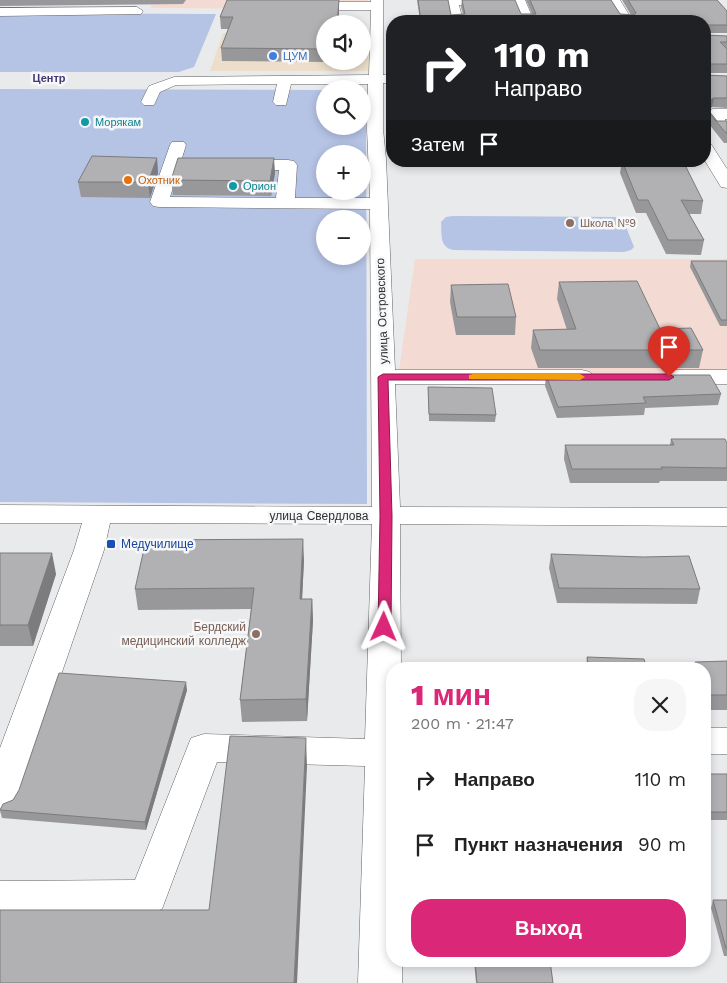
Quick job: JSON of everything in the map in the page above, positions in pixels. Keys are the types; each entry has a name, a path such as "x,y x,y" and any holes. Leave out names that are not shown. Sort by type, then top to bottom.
{"street":[{"path":"318,0 331,6 377,3"},
{"path":"456,15 452,1 520,0 526,15"},
{"path":"614,0 623,15"},
{"name":"улица Островского","path":"377,3 384,38 384,129 379,204 386,516 386,742 380,983"},
{"path":"0,12 137,11"},
{"path":"148,102 154,89 174,81 384,79"},
{"path":"281,102 285,80"},
{"path":"711,125 726,122"},
{"path":"178,145 159,202 379,204"},
{"path":"279,165 281,145"},
{"path":"711,158 727,183"},
{"path":"152,166 191,165"},
{"path":"220,165 288,165 285,204"},
{"path":"383,377 608,377"},
{"path":"658,377 727,377"},
{"name":"улица Свердлова","path":"0,514 727,517"},
{"path":"0,797 89,550 98,515"},
{"path":"711,741 727,741"},
{"path":"0,899 148,897 204,748 386,742"}],"shaded area":[{"path":"154,0 368,0 368,9 150,8"},
{"path":"0,13 216,14 194,67 179,72 0,72"},
{"path":"223,33 316,33 316,70 369,71 210,71"},
{"path":"0,89 316,90 316,135 366,135 366,145 316,145 316,200 366,200 366,210 316,210 316,265 366,265 367,504 0,502"},
{"path":"446,217 615,217 624,222 634,247 624,252 453,250 443,243 441,222"},
{"path":"415,259 727,259 727,378 398,378"}],"building":[{"path":"227,0 339,0 338,15 316,15 316,49 221,48 233,17 220,17"},
{"path":"418,0 448,0 451,15 420,15"},
{"path":"462,0 515,0 521,14 536,14 530,0 611,0 620,14 634,15 451,15 465,14"},
{"path":"628,0 717,0 727,11 727,25 711,25 711,15 634,15 636,13"},
{"path":"711,35 727,36 727,42 720,42 727,49 727,64 711,64"},
{"path":"711,75 727,76 727,98 711,100"},
{"path":"711,114 717,121 727,121 726,133"},
{"path":"92,156 157,158 148,182 78,182"},
{"path":"178,158 274,158 270,181 171,180"},
{"path":"624,167 686,167 703,201 681,200 704,240 668,240 648,200 638,200"},
{"path":"691,261 727,261 727,320 721,320"},
{"path":"637,281 660,329 691,328 703,350 540,350 533,330 576,329 559,282"},
{"path":"508,284 516,317 457,317 451,285"},
{"path":"546,375 710,375 721,394 643,397 646,403 558,407"},
{"path":"428,387 492,388 496,415 429,414"},
{"path":"671,439 725,439 727,443 727,468 572,469 565,445 674,445"},
{"path":"303,539 300,599 312,599 306,699 240,700 254,588 135,589 146,540"},
{"path":"0,553 52,553 28,625 0,625"},
{"path":"551,554 643,557 689,556 700,589 559,588"},
{"path":"587,657 644,659 645,662 588,662"},
{"path":"727,661 727,695 711,695 711,662 695,662"},
{"path":"59,673 186,682 145,822 0,810 3,804 13,800 19,790"},
{"path":"230,736 306,738 294,983 0,983 0,910 209,910"},
{"path":"711,774 727,774 727,812 711,812"},
{"path":"713,900 727,900 727,948 726,948"},
{"path":"476,967 551,967 553,983 477,983"}],"slow traffic":[{"path":"473,377 580,377"}],"place":[{"name":"ЦУМ","path":"273,56"},
{"name":"Морякам","path":"85,122"},
{"name":"Охотник","path":"128,180"},
{"name":"Орион","path":"233,186"},
{"name":"Школа №9","path":"570,223"},
{"name":"Медучилище","path":"111,544"},
{"name":"Бердский медицинский колледж","path":"256,634"}],"district":[{"name":"Центр","path":"49,78"}],"route":[{"path":"384,627 386,516 383,377 669,377"}]}
